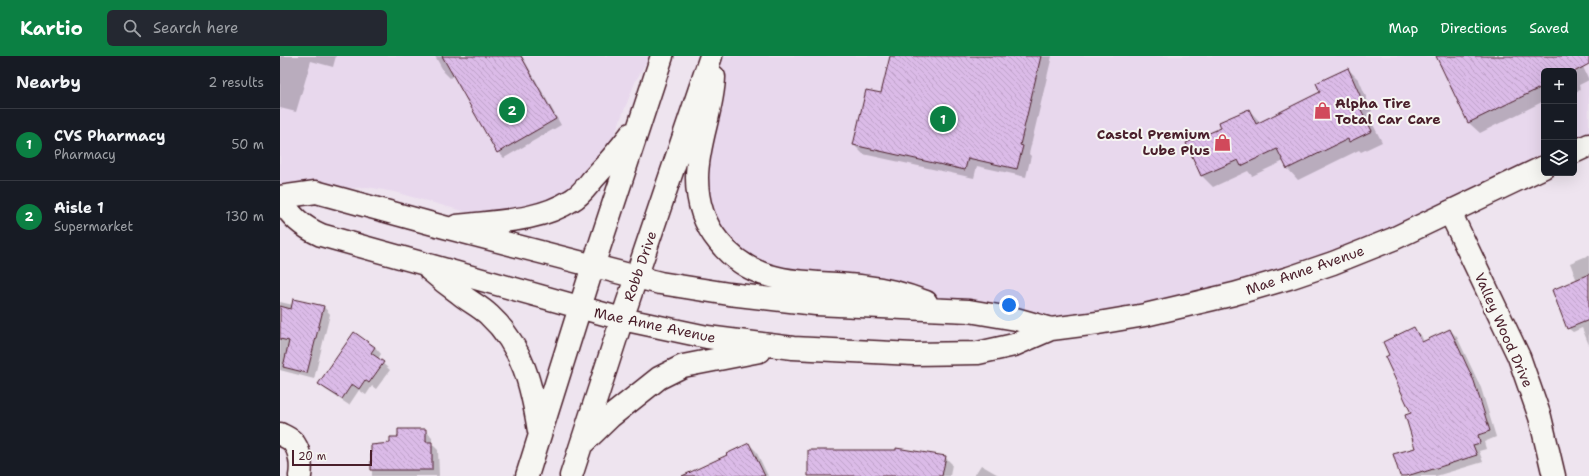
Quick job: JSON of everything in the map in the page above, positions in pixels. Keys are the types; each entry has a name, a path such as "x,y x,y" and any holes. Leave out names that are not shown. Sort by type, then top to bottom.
{"main road":[{"path":"527,476 593,266 662,56"},
{"path":"711,56 714,71 714,84 709,112 698,155 698,195 701,210 708,225 734,259 746,266 781,279 797,282 878,288 909,296 944,309"},
{"name":"Robb Drive","path":"572,476 622,319 711,56"},
{"path":"444,227 542,215 573,200 609,163 641,121"},
{"path":"1577,151 1589,145"},
{"name":"Mae Anne Avenue","path":"1051,329 994,314 944,309 816,304 729,294 660,283 316,192 302,193 280,198 294,218 302,225 321,235 622,319 707,337 782,347 879,353 978,353 1014,345 1051,329 1144,315 1234,294 1289,278 1333,263 1394,239 1541,168"},
{"name":"Valley Wood Drive","path":"1450,212 1519,357 1540,417 1554,476"},
{"path":"423,264 488,314 501,327 513,344 528,375 534,398 540,434"},
{"path":"582,444 610,418 659,378 683,366 782,347"},
{"path":"280,434 291,440 298,451 301,471 300,476"}],"shaded area":[{"path":"280,56 650,56 636,80 612,141 571,200 481,216 394,192 367,187 280,195"},
{"path":"712,56 1589,56 1589,145 1577,151 1577,68 1541,68 1541,168 1289,278 1051,329 764,274 701,210"}],"building":[{"path":"442,56 521,56 556,119 497,153"},
{"path":"890,56 1041,56 1020,145 1023,146 1017,169 968,158 965,170 853,145 866,90 881,93"},
{"path":"1436,56 1589,56 1589,64 1577,70 1577,68 1541,68 1541,87 1468,123"},
{"name":"Alpha Tire Total Car Care","path":"1348,68 1362,100 1357,102 1372,131 1349,142 1348,139 1287,169 1277,149 1241,166 1238,160 1201,176 1186,143 1221,128 1219,122 1249,109 1256,124 1320,92 1316,83"},
{"path":"1589,274 1589,320 1567,329 1552,290"},
{"path":"293,299 324,306 307,373 283,367 289,341 280,339 280,306 291,309"},
{"path":"1414,327 1422,342 1450,329 1474,381 1490,431 1478,435 1480,443 1473,445 1477,455 1424,472 1400,476 1393,454 1415,448 1405,415 1411,413 1385,357 1389,355 1383,342"},
{"path":"354,332 375,347 371,353 384,362 369,383 365,380 359,389 352,384 342,399 318,384"},
{"path":"398,429 426,429 426,442 432,442 432,470 371,470 371,445 390,443 390,437 398,437"},
{"path":"749,443 765,476 682,476 727,455 726,454"},
{"path":"896,448 946,456 942,476 808,476 808,450 896,450"}],"place":[{"name":"Aisle 1","path":"512,110"},
{"name":"Alpha Tire Total Car Care","path":"1322,111"},
{"name":"CVS Pharmacy","path":"943,119"},
{"name":"Castol Premium Lube Plus","path":"1223,142"}]}
